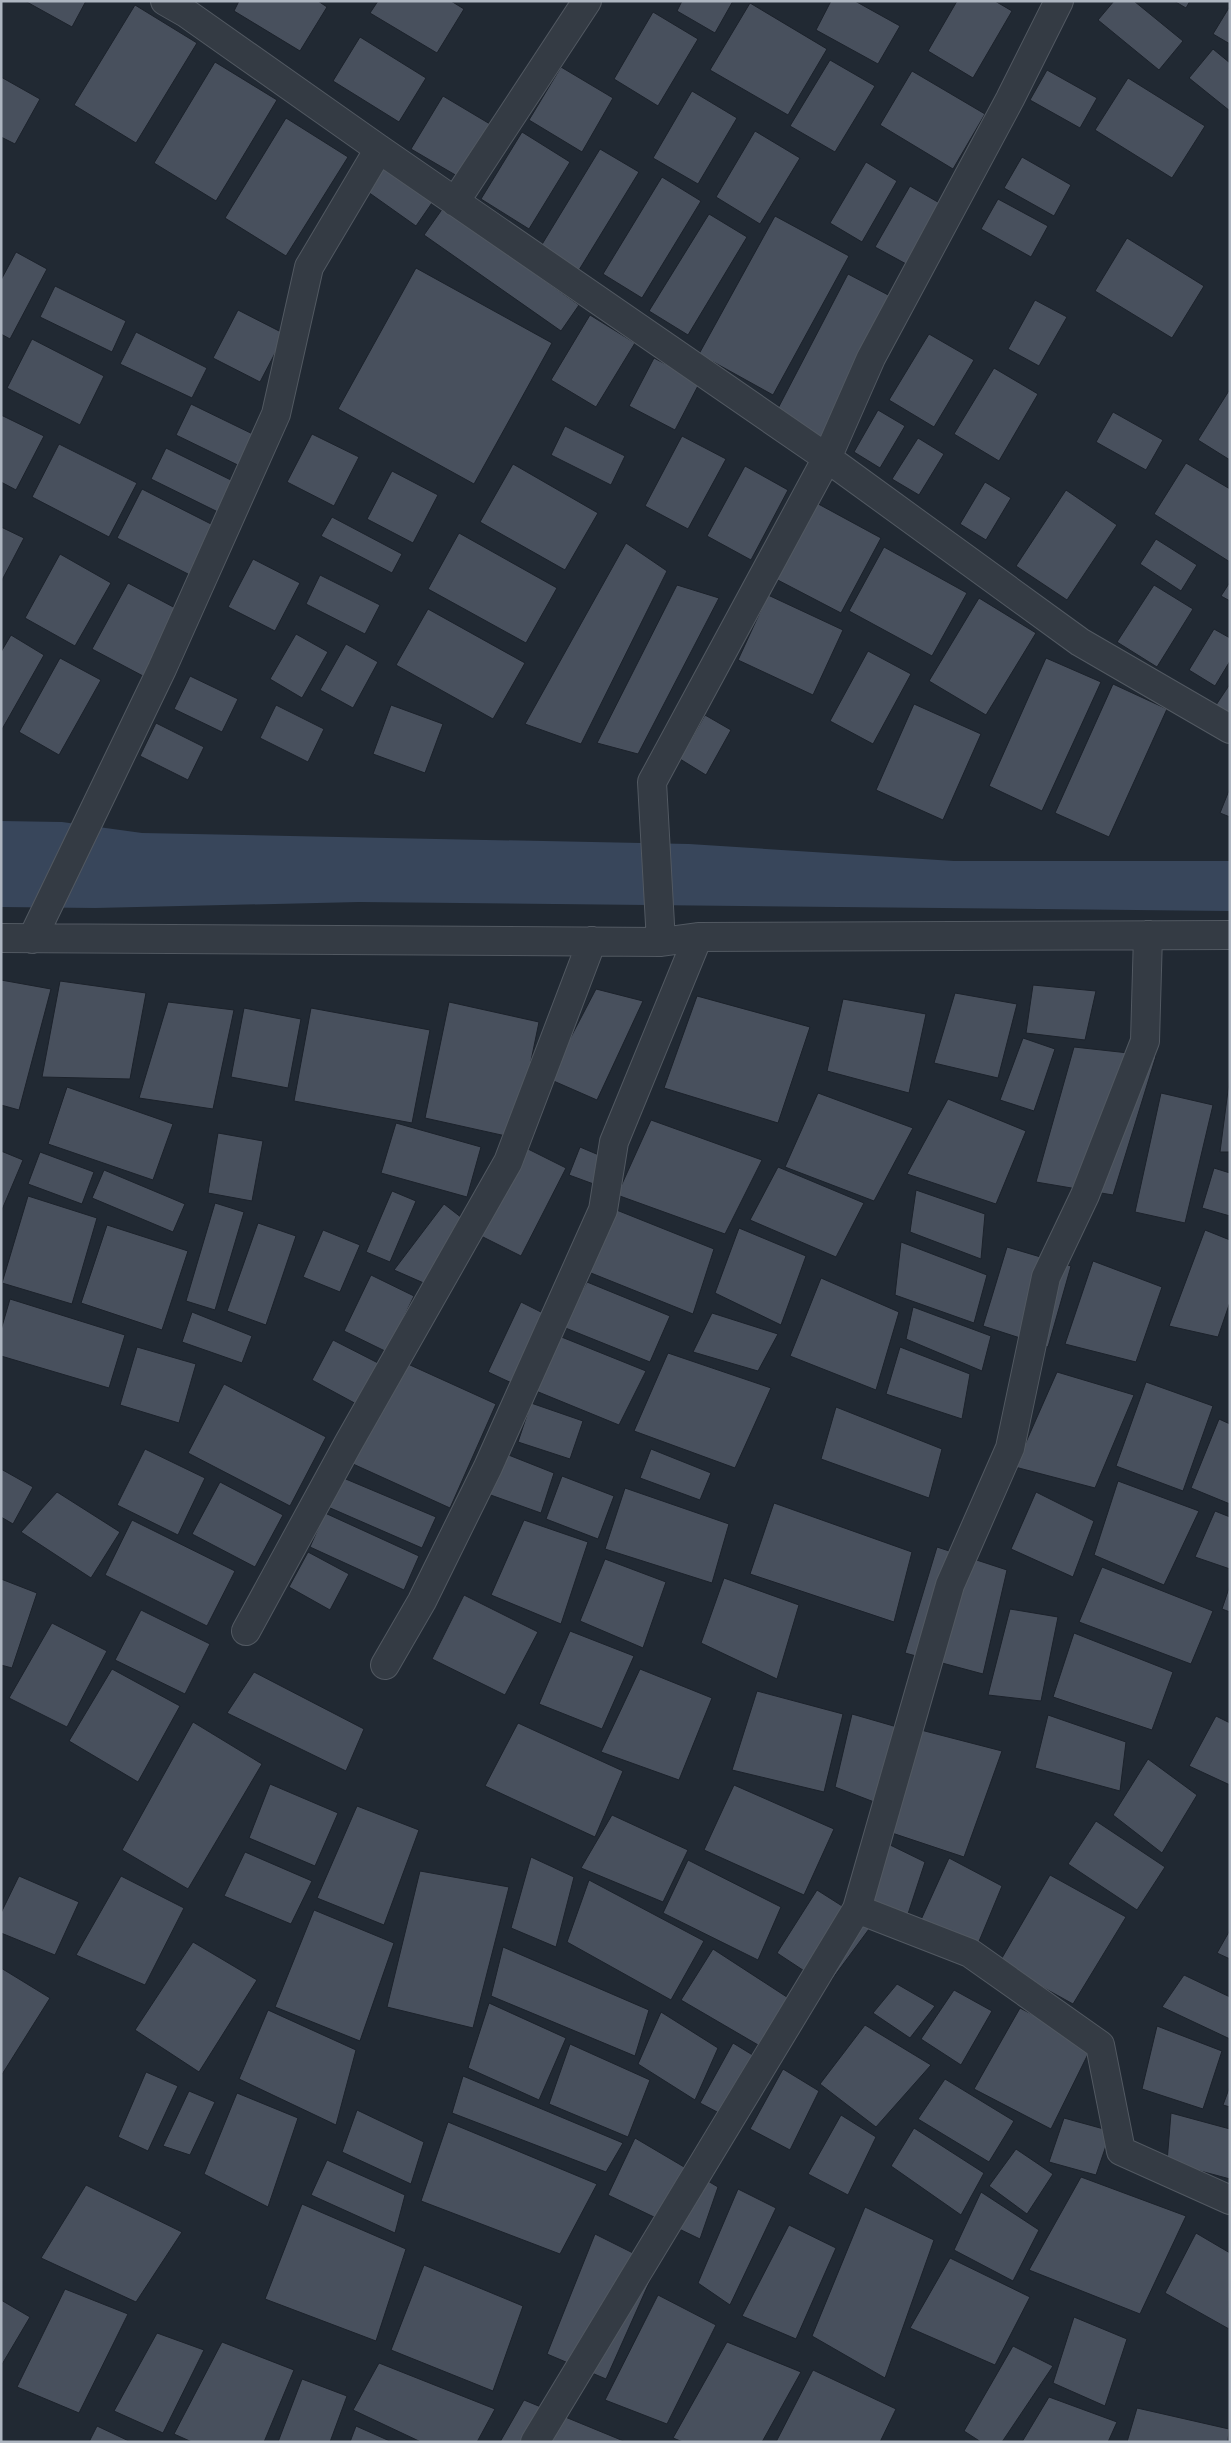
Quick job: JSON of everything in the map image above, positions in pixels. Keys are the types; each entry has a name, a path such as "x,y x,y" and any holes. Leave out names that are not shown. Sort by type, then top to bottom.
{"street":[{"path":"165,1 186,13 379,150 827,458 1080,642 1230,729"},
{"path":"455,202 587,1"},
{"path":"661,942 652,782 827,458 871,358 1010,99 1059,1"},
{"path":"32,938 162,669 276,414 309,267 379,150"},
{"path":"536,2442 857,1909 950,1585 1010,1448 1046,1277 1086,1195 1145,1041 1148,935"},
{"path":"1,938 661,942 698,937 1230,935"},
{"path":"386,1665 422,1602 488,1467 603,1210 614,1142 698,937"},
{"path":"246,1631 348,1444 508,1162 592,941"},
{"path":"857,1909 970,1953 1100,2045 1122,2152 1230,2200"}],"water":[{"path":"1,821 62,822 142,833 689,844 954,861 1230,861 1230,911 359,902 95,908 1,907"}],"building":[{"path":"25,1 86,1 72,27"},
{"path":"239,1 318,1 327,7 300,51 234,11"},
{"path":"378,1 451,1 464,9 437,53 370,13"},
{"path":"682,1 733,1 715,33 677,11"},
{"path":"831,1 855,1 900,26 878,64 816,30"},
{"path":"957,1 995,1 1012,11 973,78 928,51"},
{"path":"1114,1 1134,1 1183,41 1159,70 1098,20"},
{"path":"1174,1 1190,1 1186,8"},
{"path":"750,3 827,49 788,115 710,70"},
{"path":"135,5 197,43 136,143 74,105"},
{"path":"1230,6 1230,44 1213,34"},
{"path":"653,12 698,39 658,106 614,79"},
{"path":"360,37 426,78 399,122 333,81"},
{"path":"1213,49 1230,63 1230,111 1189,78"},
{"path":"830,60 875,86 835,152 790,126"},
{"path":"215,62 277,100 216,201 154,163"},
{"path":"561,67 613,98 582,152 529,120"},
{"path":"1047,70 1097,98 1080,128 1030,100"},
{"path":"912,71 985,114 953,169 880,125"},
{"path":"1,77 40,99 15,144 1,137"},
{"path":"1128,78 1205,126 1172,178 1095,130"},
{"path":"692,91 737,118 698,184 653,158"},
{"path":"443,96 495,127 464,180 411,149"},
{"path":"286,118 348,157 286,256 225,218"},
{"path":"755,131 800,158 760,224 716,197"},
{"path":"522,132 570,162 529,229 481,199"},
{"path":"600,149 639,172 579,270 541,246"},
{"path":"1022,157 1071,185 1054,216 1004,188"},
{"path":"380,161 434,200 416,226 361,187"},
{"path":"866,162 897,181 862,242 830,223"},
{"path":"662,177 701,201 642,298 603,274"},
{"path":"910,186 943,205 908,265 875,247"},
{"path":"998,199 1048,226 1031,257 981,229"},
{"path":"443,208 579,305 561,331 424,235"},
{"path":"709,214 747,237 688,335 649,311"},
{"path":"775,216 849,256 773,395 699,354"},
{"path":"1127,238 1204,286 1172,338 1095,291"},
{"path":"16,252 47,269 10,339 1,334 1,280"},
{"path":"416,268 552,343 474,484 338,409"},
{"path":"848,274 894,298 820,440 774,416"},
{"path":"55,286 126,321 112,352 40,317"},
{"path":"1035,300 1067,317 1039,366 1008,349"},
{"path":"238,310 285,334 260,382 213,358"},
{"path":"590,315 635,343 596,407 551,380"},
{"path":"136,332 207,368 192,398 120,364"},
{"path":"929,334 974,360 934,427 889,400"},
{"path":"32,339 104,376 80,425 7,388"},
{"path":"654,358 700,382 675,430 629,406"},
{"path":"994,368 1038,394 999,461 954,434"},
{"path":"1230,389 1230,460 1198,440"},
{"path":"191,404 263,439 248,470 176,435"},
{"path":"878,410 905,426 880,468 854,452"},
{"path":"1113,412 1163,440 1146,470 1096,442"},
{"path":"1,415 44,436 16,490 1,482"},
{"path":"565,426 625,456 611,485 551,455"},
{"path":"312,434 359,457 334,506 287,482"},
{"path":"682,436 726,459 688,529 645,506"},
{"path":"918,438 944,454 919,495 892,479"},
{"path":"59,444 137,483 109,537 32,497"},
{"path":"166,448 237,483 222,514 151,479"},
{"path":"1186,463 1230,489 1230,562 1154,514"},
{"path":"513,464 598,513 565,570 480,522"},
{"path":"745,466 788,490 751,560 707,536"},
{"path":"392,471 438,495 413,543 367,519"},
{"path":"985,482 1011,498 986,540 960,524"},
{"path":"142,489 215,526 190,575 117,538"},
{"path":"1066,490 1117,525 1067,600 1016,566"},
{"path":"811,500 881,538 841,613 770,576"},
{"path":"332,517 402,554 392,573 321,536"},
{"path":"1,527 24,538 1,582"},
{"path":"459,533 557,588 526,643 428,589"},
{"path":"1156,539 1197,565 1181,591 1140,564"},
{"path":"626,543 667,571 581,744 525,724"},
{"path":"884,547 967,593 932,656 849,611"},
{"path":"60,554 111,583 75,646 25,618"},
{"path":"253,559 300,583 275,631 228,607"},
{"path":"320,575 380,605 365,634 306,604"},
{"path":"1230,582 1230,601 1221,596"},
{"path":"128,583 179,610 143,676 92,649"},
{"path":"677,585 719,598 638,754 597,743"},
{"path":"1154,585 1193,609 1157,667 1117,642"},
{"path":"768,595 843,630 813,695 738,660"},
{"path":"979,598 1036,633 986,715 929,681"},
{"path":"428,609 525,663 493,719 396,665"},
{"path":"1214,629 1230,638 1230,661 1215,686 1189,670"},
{"path":"296,634 328,652 302,698 270,679"},
{"path":"11,635 44,655 1,731 1,652"},
{"path":"346,644 378,662 353,708 320,690"},
{"path":"868,651 911,674 873,744 830,721"},
{"path":"60,658 101,680 59,755 19,732"},
{"path":"1046,658 1101,682 1042,811 989,786"},
{"path":"190,676 238,699 222,732 174,709"},
{"path":"1113,684 1167,709 1109,837 1055,813"},
{"path":"1230,684 1230,719 1214,708"},
{"path":"914,704 981,734 943,820 876,790"},
{"path":"276,705 324,729 308,762 260,738"},
{"path":"391,705 443,724 425,773 373,754"},
{"path":"705,715 731,730 706,775 680,759"},
{"path":"156,723 204,747 188,780 140,756"},
{"path":"1230,788 1230,817 1220,813"},
{"path":"1,980 51,989 19,1110 1,1105"},
{"path":"60,981 146,993 130,1079 42,1077"},
{"path":"1033,985 1096,991 1085,1040 1026,1033"},
{"path":"596,989 643,1001 597,1100 549,1079"},
{"path":"955,993 1017,1004 998,1078 934,1063"},
{"path":"697,996 810,1027 778,1123 664,1088"},
{"path":"843,999 926,1014 909,1093 827,1071"},
{"path":"168,1002 234,1010 213,1109 139,1098"},
{"path":"449,1002 539,1022 515,1138 425,1118"},
{"path":"244,1008 301,1019 288,1088 231,1077"},
{"path":"311,1008 430,1030 412,1123 294,1101"},
{"path":"1023,1038 1055,1049 1034,1111 1000,1100"},
{"path":"1074,1047 1156,1056 1113,1195 1036,1182"},
{"path":"1230,1075 1230,1152 1220,1152"},
{"path":"67,1087 173,1124 153,1180 48,1144"},
{"path":"818,1093 913,1128 874,1201 785,1167"},
{"path":"1161,1093 1213,1105 1185,1223 1135,1212"},
{"path":"948,1099 1026,1131 996,1204 907,1174"},
{"path":"651,1120 762,1160 725,1234 617,1195"},
{"path":"396,1123 481,1147 467,1197 381,1173"},
{"path":"218,1133 263,1141 252,1201 208,1193"},
{"path":"580,1147 606,1158 599,1186 569,1175"},
{"path":"526,1148 566,1168 521,1256 481,1236"},
{"path":"1,1151 23,1160 1,1212"},
{"path":"40,1152 94,1172 82,1204 28,1184"},
{"path":"778,1167 864,1203 836,1257 750,1220"},
{"path":"1214,1168 1230,1173 1230,1216 1202,1208"},
{"path":"104,1170 185,1204 173,1232 92,1198"},
{"path":"916,1190 985,1214 981,1259 910,1232"},
{"path":"392,1191 416,1201 390,1262 366,1252"},
{"path":"28,1196 97,1218 72,1304 2,1283"},
{"path":"215,1203 244,1212 215,1310 186,1301"},
{"path":"444,1204 471,1225 426,1284 394,1270"},
{"path":"609,1207 714,1249 693,1314 586,1271"},
{"path":"258,1223 296,1236 266,1325 227,1311"},
{"path":"107,1225 188,1251 162,1330 81,1303"},
{"path":"739,1228 806,1256 781,1325 715,1293"},
{"path":"323,1230 360,1245 340,1292 303,1277"},
{"path":"1205,1230 1230,1240 1230,1302 1218,1337 1169,1326"},
{"path":"901,1242 987,1275 974,1323 895,1295"},
{"path":"1007,1247 1071,1266 1048,1347 983,1326"},
{"path":"1093,1261 1162,1287 1136,1362 1065,1344"},
{"path":"371,1275 414,1296 387,1352 344,1331"},
{"path":"821,1278 899,1312 876,1390 790,1356"},
{"path":"587,1282 670,1316 650,1362 563,1327"},
{"path":"10,1299 125,1335 109,1388 1,1356 1,1330"},
{"path":"521,1302 549,1316 516,1385 488,1372"},
{"path":"913,1307 991,1336 982,1371 906,1339"},
{"path":"192,1312 252,1336 242,1363 182,1342"},
{"path":"712,1313 778,1334 758,1371 693,1352"},
{"path":"559,1336 646,1371 619,1425 531,1389"},
{"path":"333,1340 382,1365 360,1406 312,1380"},
{"path":"137,1347 196,1364 179,1423 120,1405"},
{"path":"900,1347 970,1374 962,1419 886,1394"},
{"path":"668,1353 771,1388 735,1468 634,1431"},
{"path":"399,1360 496,1404 450,1508 353,1464"},
{"path":"1057,1372 1134,1395 1095,1488 1015,1467"},
{"path":"1146,1382 1213,1406 1183,1491 1116,1466"},
{"path":"224,1384 326,1437 290,1506 188,1453"},
{"path":"531,1403 583,1421 570,1459 518,1442"},
{"path":"836,1407 942,1449 929,1498 821,1459"},
{"path":"1219,1419 1230,1424 1230,1504 1191,1488"},
{"path":"145,1449 205,1478 178,1535 117,1505"},
{"path":"651,1449 711,1473 700,1500 640,1478"},
{"path":"501,1452 554,1473 541,1513 485,1493"},
{"path":"1,1469 33,1487 13,1524 1,1517"},
{"path":"562,1476 614,1496 598,1539 546,1519"},
{"path":"341,1477 436,1517 422,1548 328,1507"},
{"path":"1118,1481 1199,1511 1164,1585 1094,1555"},
{"path":"220,1482 283,1515 255,1567 192,1534"},
{"path":"625,1488 729,1524 712,1583 605,1549"},
{"path":"57,1492 120,1532 91,1578 21,1532"},
{"path":"1036,1492 1094,1521 1073,1577 1011,1549"},
{"path":"774,1503 912,1552 894,1622 750,1574"},
{"path":"1215,1511 1230,1517 1230,1569 1195,1557"},
{"path":"325,1513 419,1556 404,1590 310,1547"},
{"path":"132,1520 235,1571 207,1626 105,1575"},
{"path":"524,1520 588,1542 561,1624 491,1595"},
{"path":"937,1547 1007,1570 983,1674 905,1653"},
{"path":"308,1552 349,1574 330,1610 289,1587"},
{"path":"605,1559 666,1582 643,1648 580,1621"},
{"path":"1102,1567 1213,1611 1191,1664 1079,1622"},
{"path":"724,1578 799,1605 777,1679 701,1643"},
{"path":"1,1579 37,1593 12,1668 1,1665"},
{"path":"1230,1585 1230,1612 1222,1609"},
{"path":"464,1595 538,1632 505,1695 432,1659"},
{"path":"1010,1609 1058,1617 1041,1701 988,1695"},
{"path":"141,1610 210,1644 185,1694 115,1660"},
{"path":"52,1623 107,1651 67,1727 9,1698"},
{"path":"570,1631 634,1656 602,1729 539,1704"},
{"path":"1074,1633 1173,1672 1152,1730 1053,1697"},
{"path":"112,1669 180,1706 138,1782 69,1741"},
{"path":"640,1669 712,1698 679,1780 601,1752"},
{"path":"254,1672 364,1729 346,1771 227,1713"},
{"path":"757,1691 843,1714 824,1792 732,1770"},
{"path":"852,1714 904,1729 882,1805 835,1787"},
{"path":"1048,1715 1126,1742 1120,1791 1035,1768"},
{"path":"1216,1716 1230,1723 1230,1785 1189,1766"},
{"path":"193,1722 262,1764 188,1889 122,1850"},
{"path":"518,1723 623,1771 595,1837 485,1786"},
{"path":"917,1729 1002,1751 964,1857 886,1831"},
{"path":"1148,1759 1197,1795 1162,1853 1113,1815"},
{"path":"270,1784 338,1813 315,1866 249,1838"},
{"path":"734,1785 834,1829 804,1895 704,1850"},
{"path":"357,1806 419,1830 384,1925 317,1898"},
{"path":"612,1815 688,1850 663,1902 581,1868"},
{"path":"1096,1821 1165,1867 1137,1910 1068,1864"},
{"path":"882,1841 925,1862 906,1920 862,1906"},
{"path":"245,1852 312,1881 291,1924 224,1896"},
{"path":"531,1857 574,1877 556,1947 511,1928"},
{"path":"949,1858 1002,1886 975,1951 920,1922"},
{"path":"688,1860 781,1907 758,1960 663,1913"},
{"path":"420,1871 509,1887 473,2028 387,2007"},
{"path":"1050,1875 1126,1917 1073,2004 999,1963"},
{"path":"19,1876 79,1902 55,1955 1,1933 1,1913"},
{"path":"121,1876 184,1908 145,1985 76,1955"},
{"path":"589,1880 704,1941 671,2000 567,1942"},
{"path":"817,1890 872,1925 827,1986 777,1953"},
{"path":"314,1910 394,1943 360,2041 275,2007"},
{"path":"1230,1930 1230,1959 1217,1953"},
{"path":"193,1942 257,1980 199,2072 135,2030"},
{"path":"503,1947 649,2010 635,2056 491,1996"},
{"path":"713,1949 793,2001 765,2049 681,2000"},
{"path":"1,1968 50,1998 1,2076"},
{"path":"1184,1975 1230,1997 1230,2039 1162,2007"},
{"path":"897,1984 935,2006 910,2038 873,2013"},
{"path":"954,1990 992,2011 961,2065 921,2039"},
{"path":"489,2003 566,2038 539,2100 468,2068"},
{"path":"1020,2008 1092,2046 1051,2129 974,2089"},
{"path":"268,2010 356,2050 336,2125 239,2079"},
{"path":"661,2012 718,2048 695,2100 638,2064"},
{"path":"865,2025 931,2065 876,2127 820,2084"},
{"path":"1157,2026 1222,2051 1203,2109 1142,2089"},
{"path":"733,2043 769,2065 740,2124 700,2103"},
{"path":"570,2044 650,2080 628,2137 549,2104"},
{"path":"783,2069 819,2091 790,2150 750,2129"},
{"path":"146,2072 178,2086 148,2151 118,2137"},
{"path":"463,2076 623,2143 606,2172 452,2113"},
{"path":"945,2079 1014,2121 989,2162 918,2119"},
{"path":"1230,2086 1230,2107 1223,2105"},
{"path":"189,2091 215,2102 190,2155 163,2146"},
{"path":"237,2093 298,2118 268,2207 204,2174"},
{"path":"357,2110 424,2142 411,2184 342,2152"},
{"path":"1171,2113 1230,2129 1230,2179 1167,2162"},
{"path":"841,2115 876,2137 848,2195 808,2174"},
{"path":"1064,2118 1111,2131 1096,2175 1049,2162"},
{"path":"448,2122 597,2184 560,2254 421,2201"},
{"path":"914,2128 984,2173 961,2215 891,2166"},
{"path":"635,2138 718,2187 700,2239 608,2195"},
{"path":"1016,2149 1053,2174 1027,2214 989,2186"},
{"path":"327,2160 405,2195 395,2233 311,2195"},
{"path":"1081,2177 1186,2216 1140,2314 1029,2270"},
{"path":"86,2185 182,2232 136,2302 41,2258"},
{"path":"738,2189 776,2208 730,2305 698,2283"},
{"path":"981,2192 1039,2230 1013,2281 954,2250"},
{"path":"302,2204 406,2249 376,2341 265,2299"},
{"path":"865,2207 934,2240 885,2378 812,2336"},
{"path":"789,2225 836,2248 796,2339 742,2316"},
{"path":"1196,2233 1230,2253 1229,2329 1165,2293"},
{"path":"595,2234 657,2265 606,2379 547,2354"},
{"path":"950,2258 1030,2297 995,2365 910,2328"},
{"path":"424,2265 523,2306 493,2391 391,2350"},
{"path":"65,2289 128,2314 79,2413 17,2387"},
{"path":"658,2295 716,2325 667,2424 605,2400"},
{"path":"1,2300 30,2317 1,2366"},
{"path":"1074,2317 1127,2339 1105,2406 1053,2383"},
{"path":"157,2333 204,2350 163,2433 114,2411"},
{"path":"222,2342 294,2370 264,2442 192,2442 174,2434"},
{"path":"727,2342 801,2372 762,2442 683,2442 673,2438"},
{"path":"1013,2346 1053,2366 1002,2442 981,2442 964,2431"},
{"path":"379,2363 495,2409 477,2442 421,2442 353,2410"},
{"path":"813,2370 896,2409 880,2442 776,2442"},
{"path":"302,2379 347,2396 330,2442 278,2442"},
{"path":"1049,2397 1117,2422 1108,2442 1022,2442"},
{"path":"524,2400 626,2442 500,2442"},
{"path":"1137,2408 1229,2429 1228,2442 1127,2442"},
{"path":"97,2426 131,2442 89,2442"},
{"path":"356,2426 392,2442 350,2442"}]}
